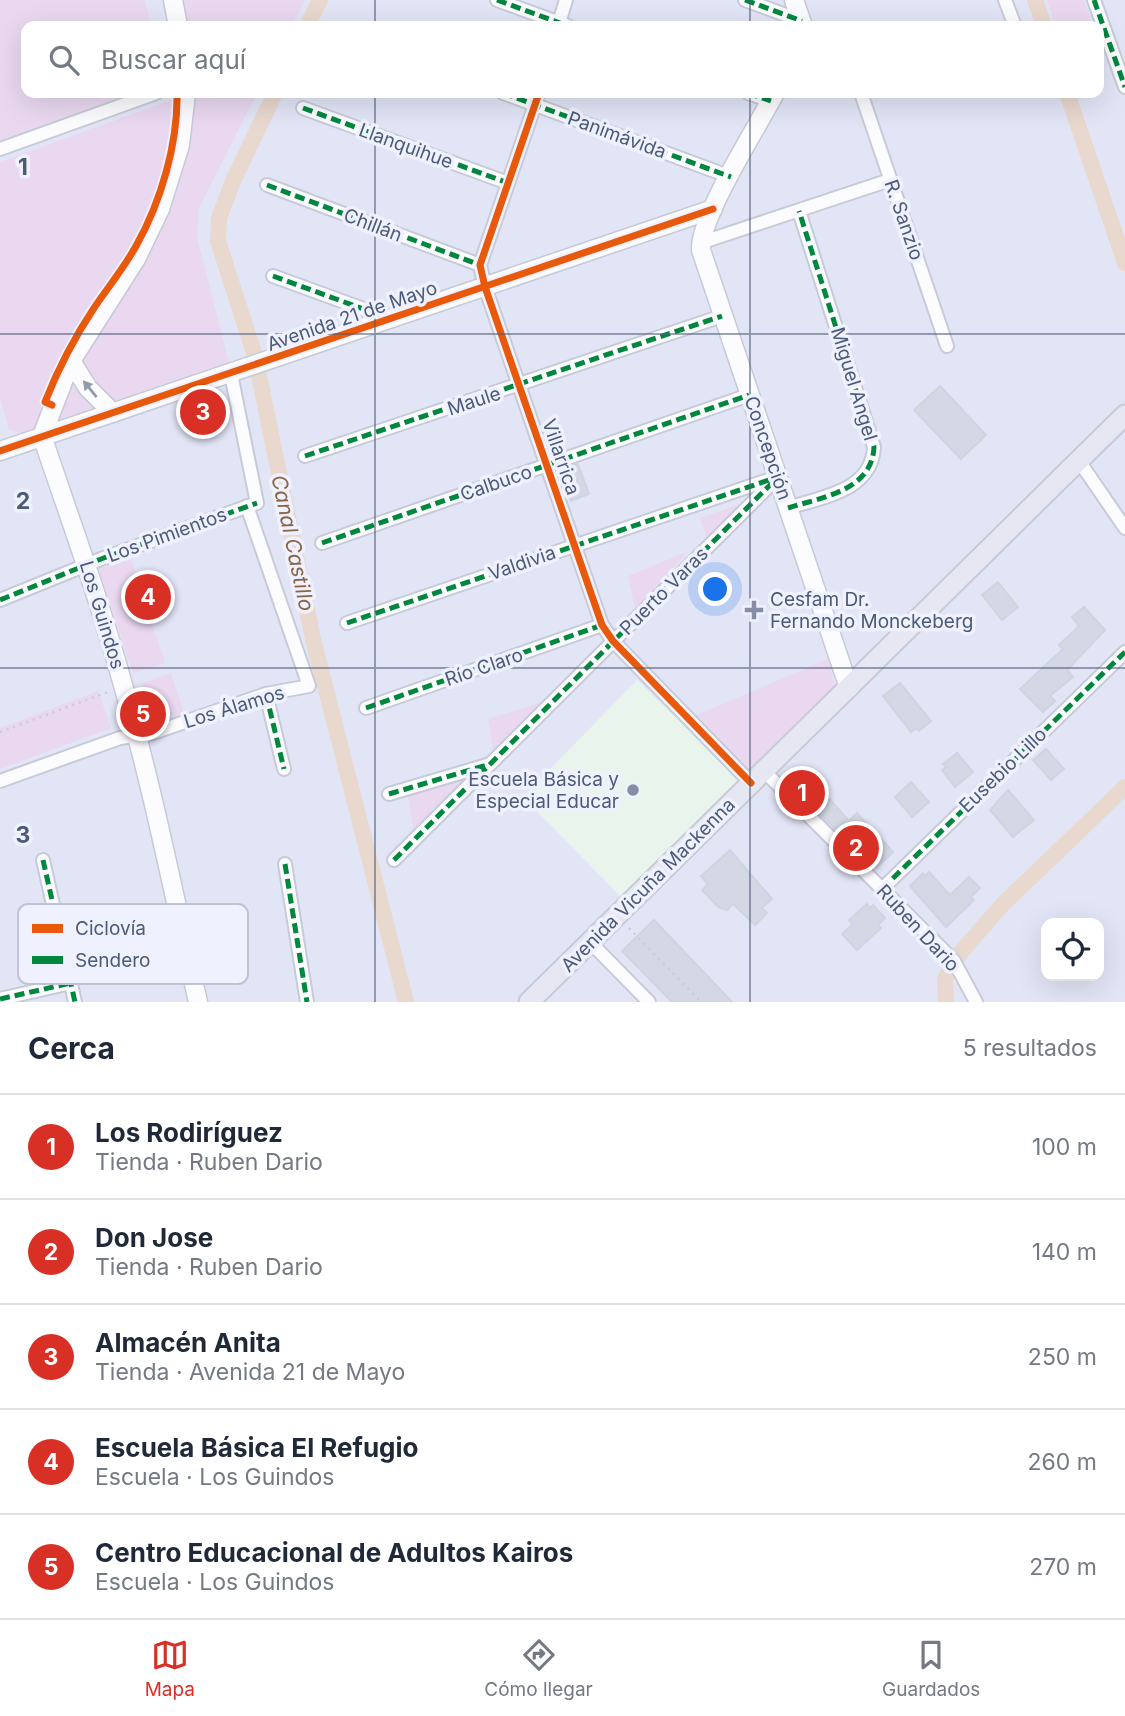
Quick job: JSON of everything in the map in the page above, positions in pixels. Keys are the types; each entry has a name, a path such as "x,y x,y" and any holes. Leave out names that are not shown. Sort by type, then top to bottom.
{"main road":[{"name":"Avenida Vicuña Mackenna","path":"529,1002 1125,415"}],"street":[{"path":"173,0 177,21"},
{"path":"497,0 552,21"},
{"path":"563,21 566,0"},
{"path":"745,0 797,21"},
{"path":"794,0 801,21"},
{"path":"1005,0 1013,21"},
{"path":"1094,0 1101,21"},
{"path":"1104,28 1125,87"},
{"path":"0,149 142,98"},
{"path":"42,436 71,361 136,260 160,209 180,145 185,98"},
{"path":"700,243 713,209 772,98"},
{"name":"R. Sanzio","path":"863,98 947,346"},
{"path":"480,265 537,99"},
{"name":"Panimávida","path":"537,99 731,177"},
{"name":"Llanquihue","path":"303,108 508,183"},
{"path":"700,243 890,180"},
{"name":"Chillán","path":"267,185 480,265"},
{"name":"Avenida 21 de Mayo","path":"0,451 263,364 713,209"},
{"name":"Miguel Angel","path":"788,508 859,481 872,463 874,447 799,211"},
{"name":"Concepción","path":"700,243 703,260 849,688"},
{"name":"Villarrica","path":"480,265 485,287 602,625 613,641 758,777"},
{"path":"273,276 391,320"},
{"name":"Maule","path":"305,456 722,316"},
{"path":"71,361 88,388 113,413"},
{"path":"238,372 252,505"},
{"name":"Calbuco","path":"322,543 749,395"},
{"name":"Los Guindos","path":"42,436 88,565 124,686 176,904"},
{"path":"1079,461 1125,528"},
{"name":"Valdivia","path":"347,623 778,477"},
{"name":"Puerto Varas","path":"394,860 778,477"},
{"name":"Los Pimientos","path":"0,600 252,505"},
{"name":"Los Álamos","path":"0,781 120,738 266,694 309,686 252,505"},
{"name":"Río Claro","path":"366,708 602,625"},
{"name":"Eusebio Lillo","path":"882,889 1125,652"},
{"path":"266,694 284,769"},
{"name":"Puerto Varas","path":"389,794 491,764"},
{"name":"Ruben Dario","path":"758,777 882,889 947,954 963,976 976,1002"},
{"path":"43,860 53,904"},
{"path":"285,864 307,1002"},
{"path":"590,942 649,1002"},
{"path":"0,999 71,984 75,1002"},
{"name":"Los Guindos","path":"194,984 198,1002"}],"path":[{"path":"0,732 124,686"},
{"path":"617,915 701,1002"}],"shaded area":[{"path":"0,0 1125,0 1125,1002 0,1002"},
{"path":"0,0 145,0 150,21 21,21 21,98 119,98 0,140"},
{"path":"180,0 305,0 294,21 184,21"},
{"path":"1047,0 1084,0 1091,21 1054,21"},
{"path":"177,98 254,98 199,208 197,237 231,371 23,434 9,430 0,398 0,162"},
{"path":"744,503 707,539 700,518"},
{"path":"687,552 636,611 628,576"},
{"path":"131,559 165,663 133,673 99,569"},
{"path":"828,659 838,696 755,779 697,715"},
{"path":"171,673 185,717 157,726 142,683"},
{"name":"Escuela Básica y Especial Educar","path":"637,680 744,782 622,898 523,797"},
{"path":"98,691 111,728 0,769 0,728"},
{"path":"549,700 494,755 488,719"},
{"path":"469,776 414,831 408,796"}],"building":[{"path":"940,386 986,435 961,459 914,410"},
{"path":"578,464 589,494 571,501 560,470"},
{"path":"998,582 1018,607 1002,620 982,595"},
{"path":"1084,607 1105,630 1067,670 1073,677 1050,696 1055,701 1043,712 1020,689 1063,649 1059,645 1079,626 1072,617"},
{"path":"900,683 931,721 919,731 916,728 911,732 883,696"},
{"path":"1046,749 1064,769 1051,780 1033,760"},
{"path":"957,753 973,772 955,787 942,770 946,767 943,764"},
{"path":"806,773 849,821 857,813 893,852 876,868 791,786"},
{"path":"911,782 929,802 912,817 895,797"},
{"path":"1008,790 1034,820 1013,837 990,810"},
{"path":"730,850 772,899 762,908 767,913 755,925 733,904 727,910 718,907 702,890 708,884 701,876"},
{"path":"929,872 950,895 969,877 980,888 971,897 974,900 946,927 910,886 923,873 925,876"},
{"path":"867,904 870,908 873,905 885,918 878,925 881,928 857,950 842,934 853,924 849,920"},
{"path":"654,920 732,1002 672,1002 622,951"}],"waterway":[{"name":"Canal Castillo","path":"310,21 320,0"},
{"path":"1035,0 1042,21"},
{"name":"Canal Castillo","path":"273,98 233,181 219,218 218,241 255,356 313,639 406,1002"},
{"path":"1069,98 1125,263"},
{"path":"946,1002 945,979 961,952 1002,905 1125,787"}],"marked path":[{"path":"497,0 554,21"},
{"path":"745,0 802,21"},
{"path":"1094,0 1101,21"},
{"path":"1104,28 1125,87"},
{"path":"517,98 731,177"},
{"path":"762,98 771,101"},
{"path":"303,108 508,183"},
{"path":"267,185 480,265"},
{"path":"788,508 830,495 855,483 871,462 874,447 799,211"},
{"path":"273,276 388,318"},
{"path":"305,456 722,316"},
{"path":"322,543 749,395"},
{"path":"347,623 778,477"},
{"path":"394,860 778,477"},
{"path":"0,600 101,559 257,503"},
{"path":"366,708 602,625"},
{"path":"882,889 1125,652"},
{"path":"266,694 284,769"},
{"path":"389,794 487,765"},
{"path":"43,860 53,904"},
{"path":"285,864 307,1002"},
{"path":"0,999 67,984"},
{"path":"71,984 75,1002"}],"cycle path":[{"path":"52,405 45,402 67,354 131,254 153,211 171,152 177,98"},
{"path":"537,98 480,265 485,287 602,625 613,641 751,783"},
{"path":"0,451 713,209"}],"place":[{"name":"Almacén Anita","path":"203,412"},
{"name":"Escuela Básica El Refugio","path":"148,597"},
{"name":"Cesfam Dr. Fernando Monckeberg","path":"754,610"},
{"name":"Centro Educacional de Adultos Kairos","path":"143,714"},
{"name":"Escuela Básica y Especial Educar","path":"633,790"},
{"name":"Los Rodiríguez","path":"802,793"},
{"name":"Don Jose","path":"856,848"}]}
